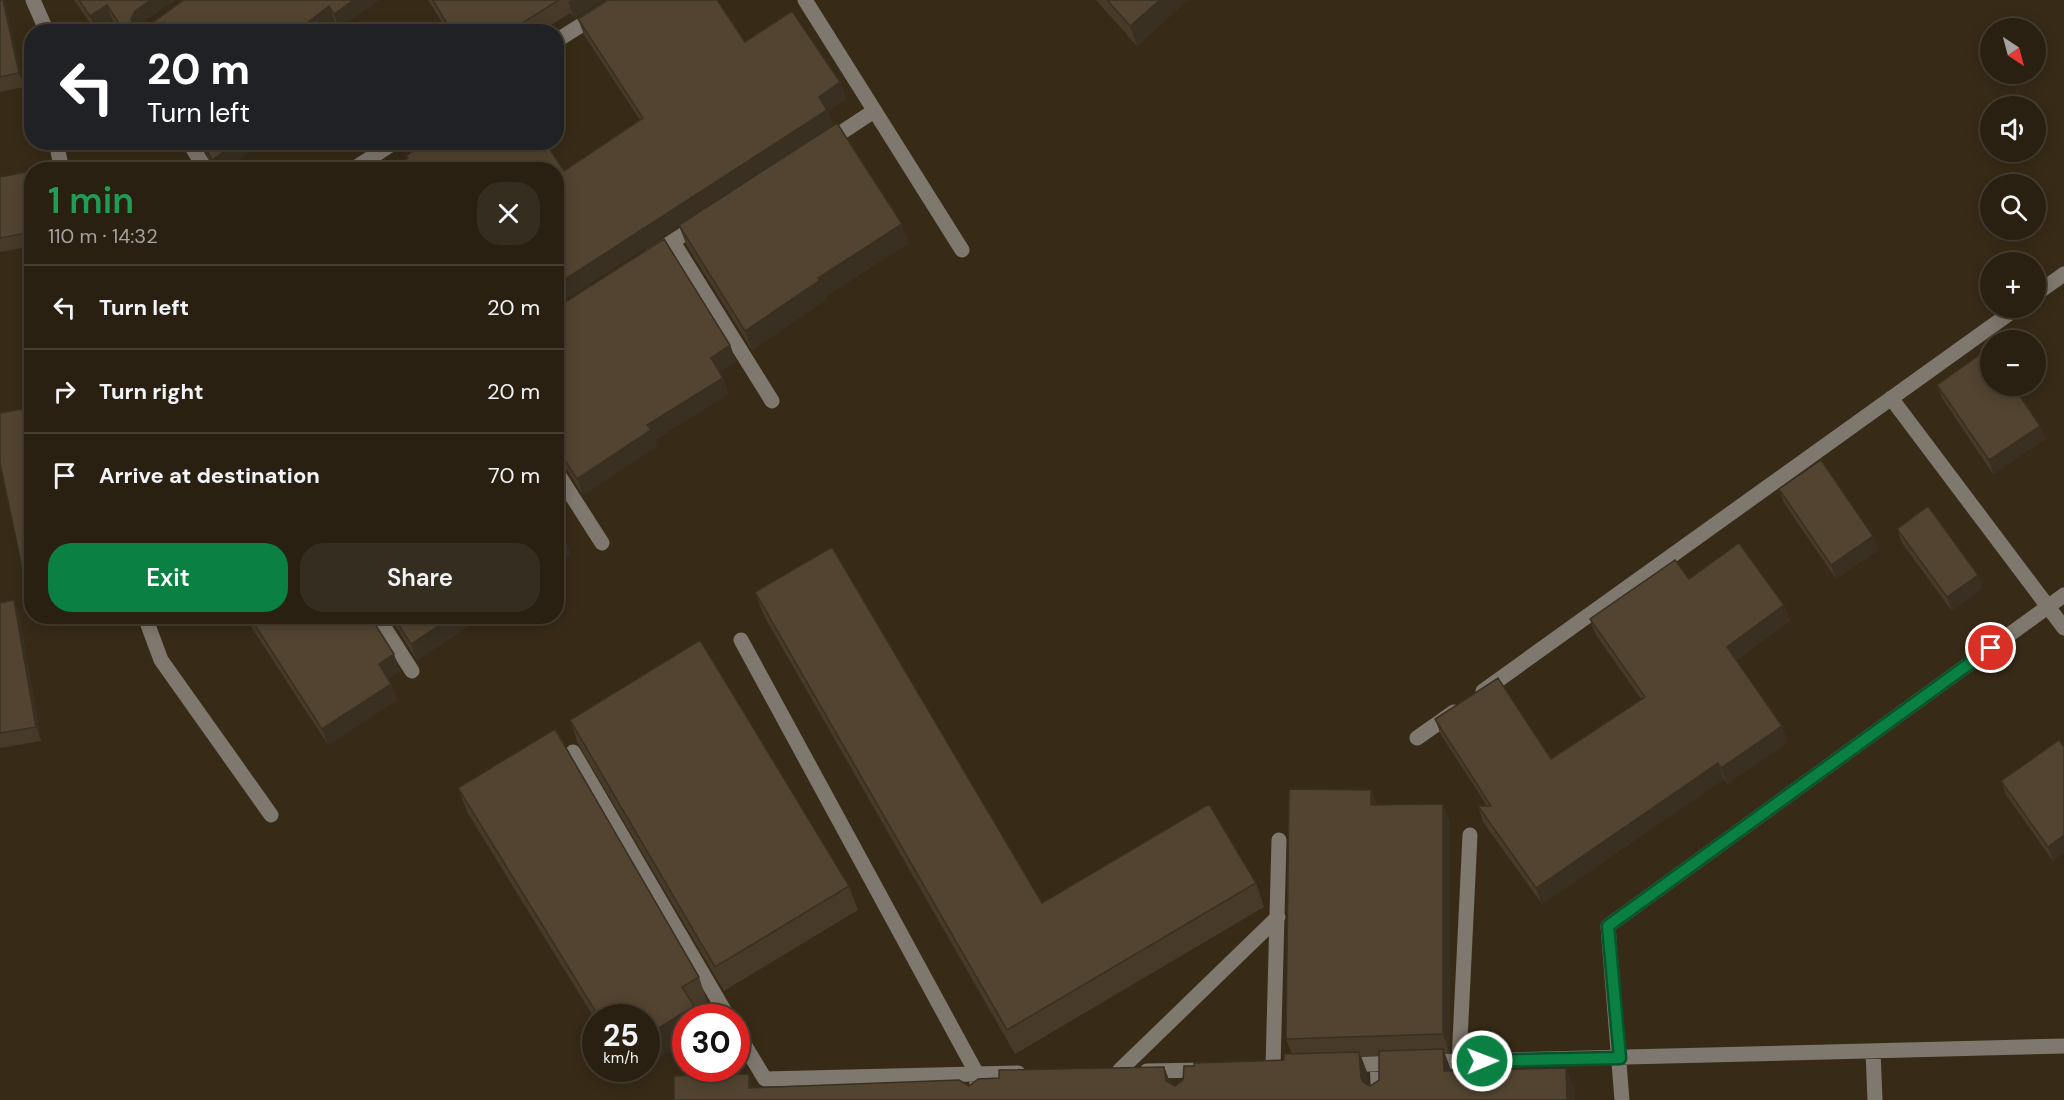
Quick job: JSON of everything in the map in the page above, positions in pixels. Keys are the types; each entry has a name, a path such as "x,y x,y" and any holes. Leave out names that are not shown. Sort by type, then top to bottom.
{"street":[{"path":"33,0 44,24"},
{"path":"564,36 621,0"},
{"path":"805,0 962,250"},
{"path":"817,148 874,111"},
{"path":"364,162 383,150"},
{"path":"634,267 711,217"},
{"path":"673,242 772,401"},
{"path":"2046,289 2061,281"},
{"path":"1417,738 2003,318"},
{"path":"1891,398 2064,628"},
{"path":"564,484 602,543"},
{"path":"1622,1100 1608,926 2064,595"},
{"path":"148,624 161,660 271,815"},
{"path":"382,624 412,671"},
{"path":"741,640 977,1074 977,1100"},
{"path":"573,752 720,1004"},
{"path":"1459,1061 1470,835"},
{"path":"1273,1067 1279,840"},
{"path":"1216,1070 1114,1071 1278,917"},
{"path":"1331,1065 2064,1046"},
{"path":"1873,1051 1875,1100"},
{"path":"750,1054 765,1079 799,1083 1037,1072"},
{"path":"1377,1064 1379,1100"},
{"path":"1182,1071 1183,1090"}],"building":[{"path":"0,0 3,0 19,73 0,77"},
{"path":"79,0 151,0 135,11 131,19 133,24 120,24 107,5 90,16"},
{"path":"184,0 354,0 334,14 329,6 305,24 150,24"},
{"path":"433,0 559,0 521,24 447,24"},
{"path":"608,0 717,0 745,42 792,11 840,82 819,97 827,110 564,280 564,171 643,118 578,19"},
{"path":"1107,0 1160,0 1130,26"},
{"path":"837,123 902,224 818,278 820,280 745,331 679,225"},
{"path":"206,150 226,150 212,160"},
{"path":"415,150 550,150 558,162 402,162"},
{"path":"24,172 24,234 0,238 0,177"},
{"path":"664,239 730,345 711,358 723,378 647,425 651,430 577,479 564,458 564,303"},
{"path":"1980,355 1980,396 2020,396 2040,426 1989,460 1937,385"},
{"path":"24,408 24,577 0,463 0,413"},
{"path":"1821,460 1873,536 1831,565 1779,489"},
{"path":"1928,506 1978,575 1947,597 1897,529"},
{"path":"1739,543 1784,605 1727,647 1782,726 1721,768 1718,763 1536,888 1478,806 1491,806 1435,719 1498,678 1551,759 1645,697 1590,619 1675,560 1689,579"},
{"path":"832,547 1042,903 1209,804 1256,883 1007,1030 755,592"},
{"path":"14,600 36,727 0,733 0,603"},
{"path":"254,624 375,624 394,654 379,664 391,684 322,729"},
{"path":"398,624 441,624 411,644"},
{"path":"700,640 849,886 715,967 570,720"},
{"path":"555,729 699,977 682,987 693,1004 672,1004 672,1020 660,1027 660,1004 591,1004 458,788"},
{"path":"2059,740 2064,747 2064,835 2048,847 2001,781"},
{"path":"1289,789 1371,790 1371,805 1443,804 1443,1034 1286,1039"},
{"path":"1443,1049 1444,1071 1566,1068 1567,1100 674,1100 674,1082 749,1082 749,1088 959,1080 969,1086 978,1079 999,1078 999,1070 1164,1067 1166,1081 1175,1086 1183,1080 1184,1066 1194,1066 1194,1063 1284,1060 1284,1054 1359,1052 1361,1077 1363,1082 1370,1086 1379,1080 1379,1051"}],"route":[{"path":"1482,1061 1620,1058 1608,926 1991,648"}]}
